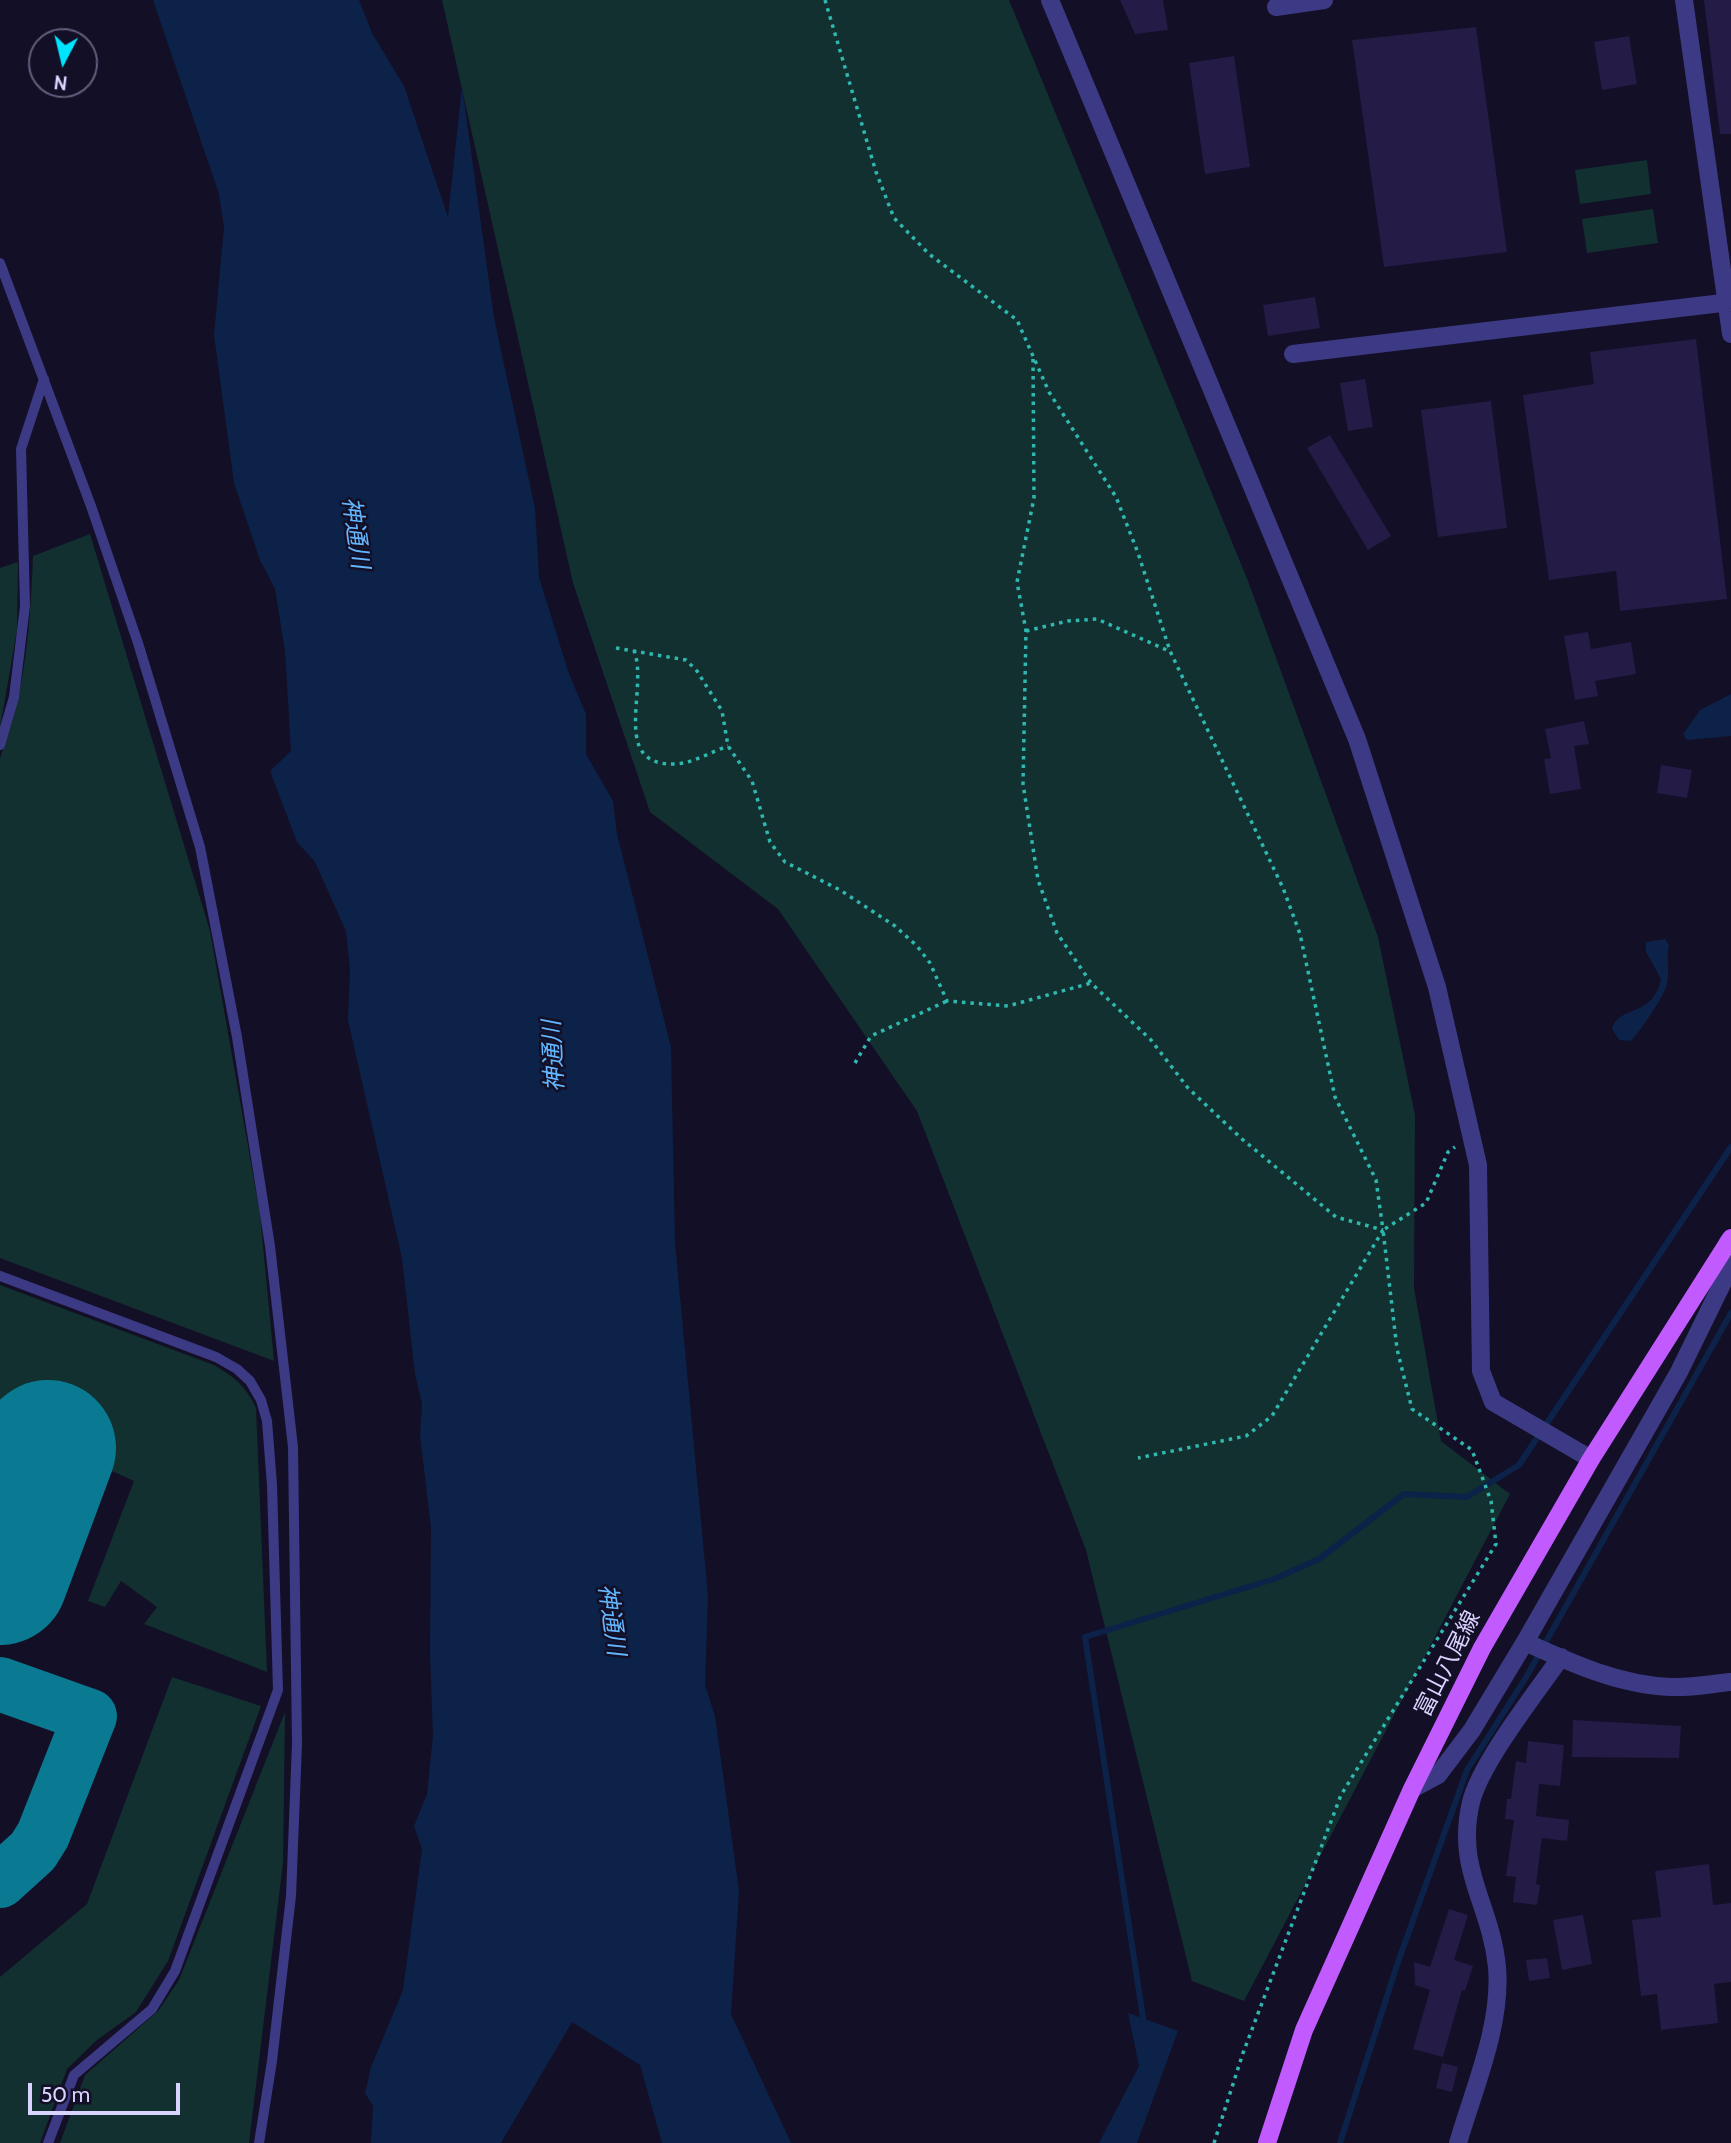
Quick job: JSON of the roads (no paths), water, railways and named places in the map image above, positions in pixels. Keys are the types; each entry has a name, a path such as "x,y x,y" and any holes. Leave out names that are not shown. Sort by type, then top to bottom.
{"main road":[{"name":"富山八尾線","path":"1266,2143 1304,2030 1412,1789 1482,1648 1591,1459 1730,1240"}],"street":[{"path":"1050,0 1357,739 1437,987 1478,1165 1481,1371 1493,1402 1591,1459"},
{"path":"1276,7 1324,0"},
{"path":"1684,0 1729,302 1731,334"},
{"path":"1293,354 1729,302"},
{"path":"1458,2143 1493,2022 1497,1967 1486,1921 1469,1873 1465,1835 1472,1798 1726,1276 1730,1240"},
{"path":"1543,1650 1629,1682 1672,1687 1731,1682"},
{"path":"1412,1789 1438,1775 1472,1730 1543,1650"}],"lane":[{"path":"0,263 138,643 200,847 237,1037 270,1247 293,1447 297,1744 291,1896 272,2061 259,2143"},
{"path":"0,745 14,696 25,606 21,449 44,379"},
{"path":"0,1276 216,1357 237,1369 250,1381 261,1400 267,1421 272,1485 278,1690 175,1971 152,2009 74,2075 48,2143"}],"water":[{"name":"神通川","path":"153,0 359,0 372,33 404,86 448,217 462,86 494,318 535,508 539,577 569,674 586,714 586,754 613,801 617,834 671,1047 675,1243 708,1596 705,1685 715,1716 739,1891 731,2014 791,2143 662,2143 640,2065 572,2022 501,2143 371,2143 373,2106 365,2093 371,2067 403,1990 422,1849 414,1826 427,1794 433,1735 430,1653 431,1529 420,1435 422,1404 415,1374 402,1258 348,1020 350,970 346,931 315,862 297,842 270,771 291,751 285,651 275,589 260,560 234,483 214,335 224,227 219,194"},
{"path":"1731,694 1731,736 1687,740 1683,734 1700,710"},
{"path":"1665,939 1669,945 1665,989 1631,1041 1619,1040 1612,1029 1616,1022 1651,1000 1661,979 1646,952 1646,942"},
{"path":"1128,2013 1178,2031 1137,2143 1099,2143 1139,2066"}],"waterway":[{"path":"1144,2024 1085,1637 1274,1579 1319,1559 1404,1494 1467,1497 1519,1465 1731,1147"},
{"path":"1340,2143 1398,1962 1467,1770 1525,1679 1731,1313"}]}
